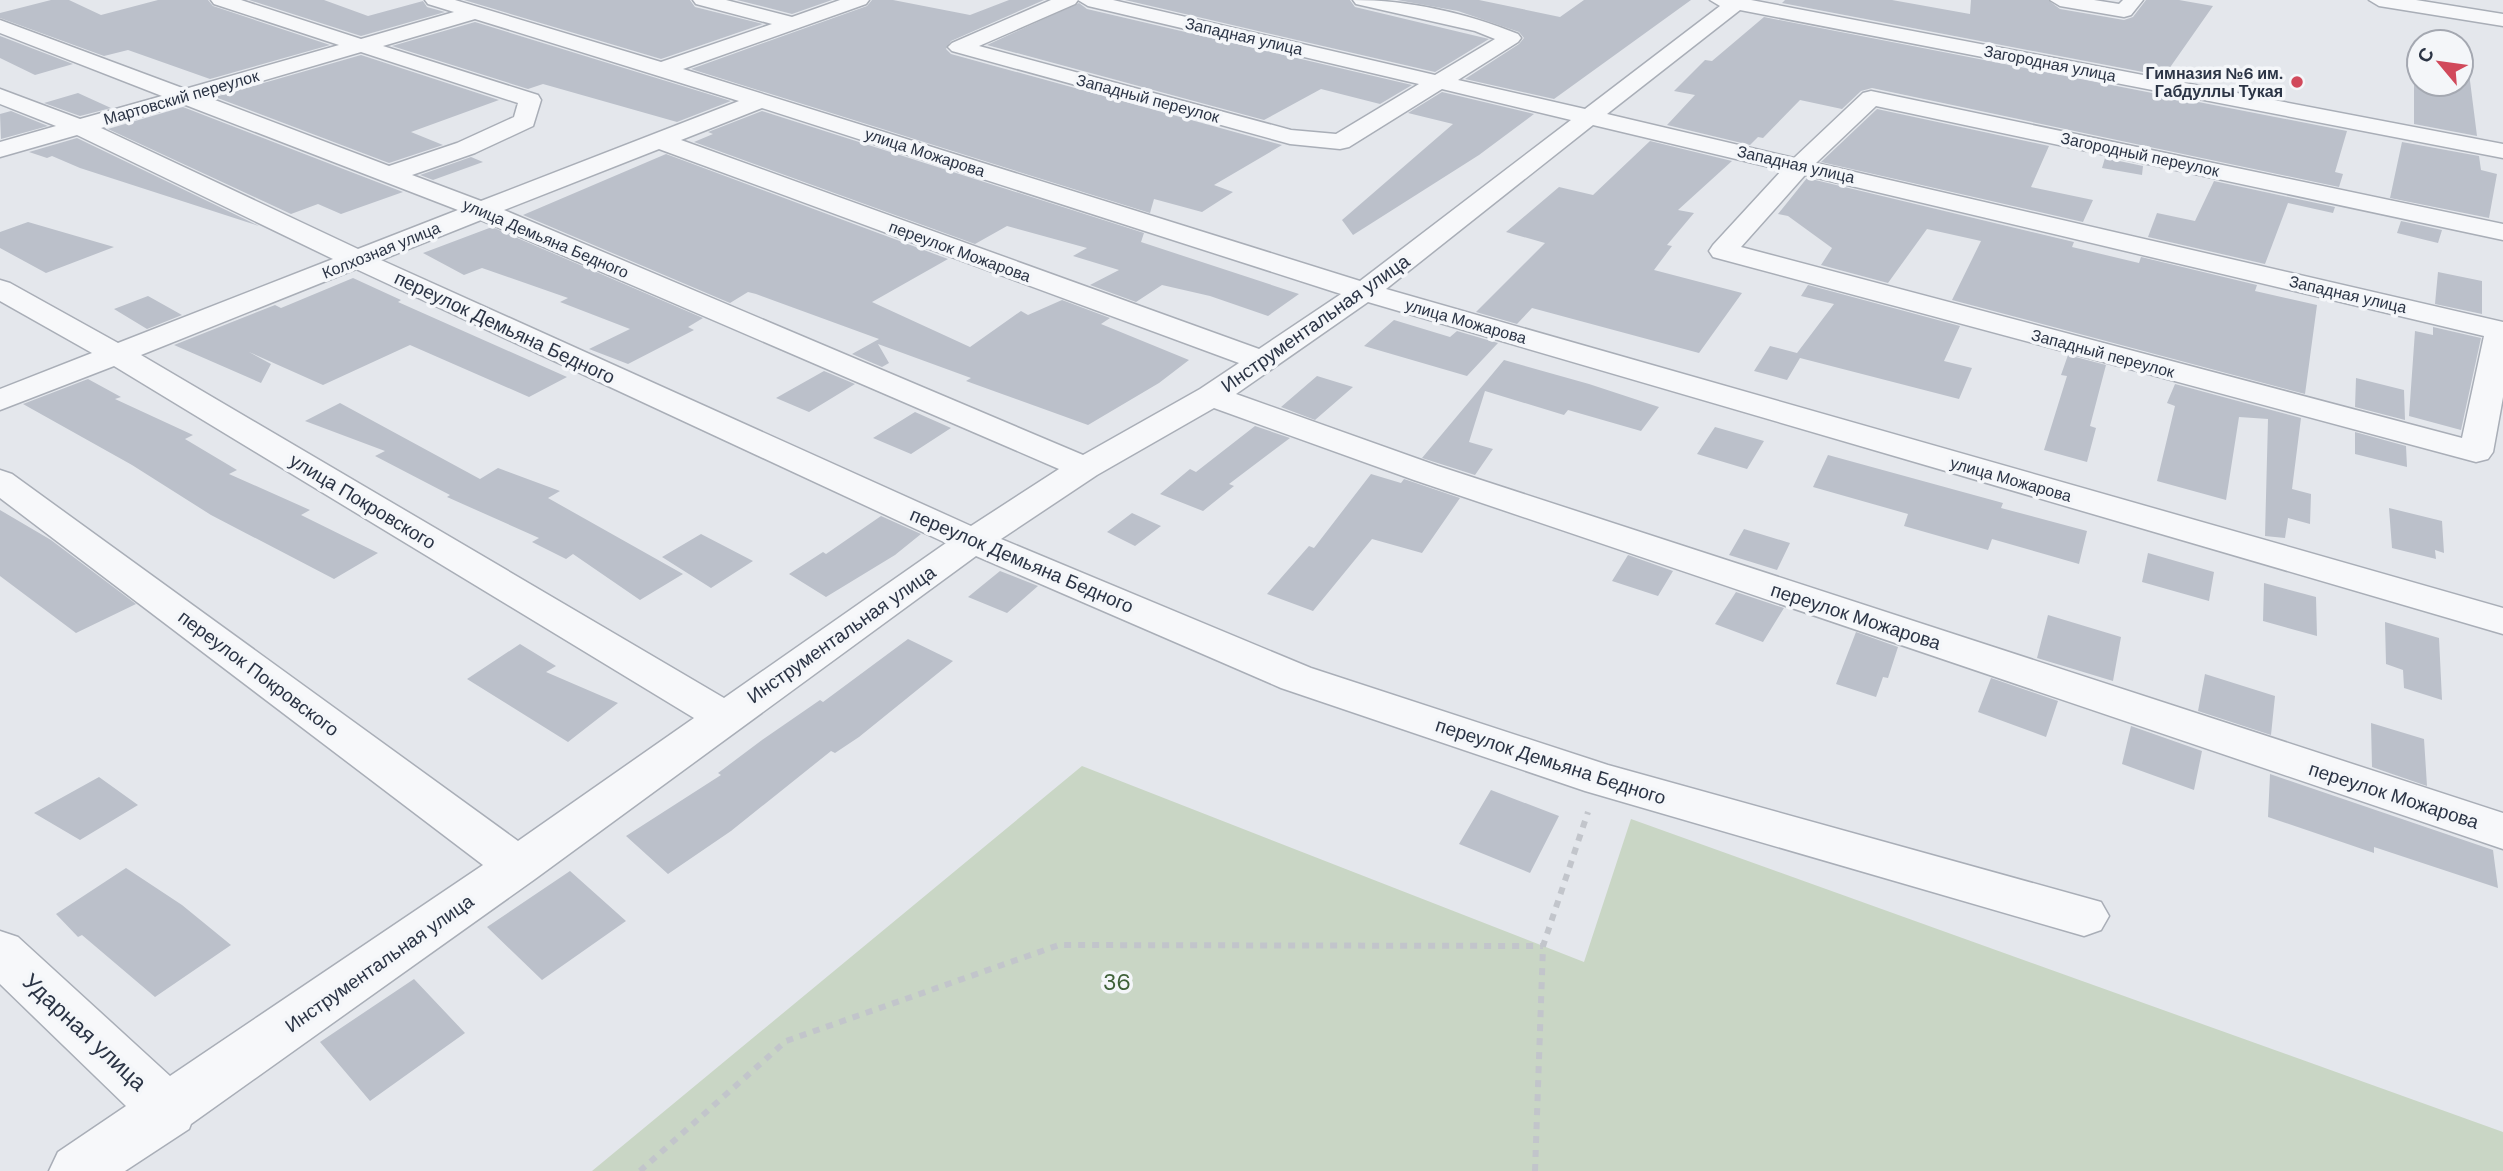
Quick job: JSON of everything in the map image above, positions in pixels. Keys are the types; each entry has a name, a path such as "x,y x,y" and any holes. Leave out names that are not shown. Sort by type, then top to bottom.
{"street":[{"path":"221,0 530,100 525,121 466,148 390,174"},
{"name":"улица Можарова","path":"435,0 761,100 1364,292 2503,621"},
{"path":"703,0 794,23"},
{"path":"662,69 859,0"},
{"name":"Западный переулок","path":"1068,0 959,47 1290,137 1321,142 1340,142 1440,83"},
{"name":"Западная улица","path":"1088,0 2502,331"},
{"path":"1363,0 1481,26 1511,38 1440,83"},
{"path":"2060,0 2124,11 2133,0"},
{"path":"2379,0 2454,6 2503,20"},
{"name":"Инструментальная улица","path":"78,1171 169,1111 518,866 973,541 1085,468 1211,396 1364,292 1589,118 1732,1"},
{"name":"Загородная улица","path":"1732,1 2503,151"},
{"name":"Мартовский переулок","path":"0,150 476,12"},
{"name":"улица Демьяна Бедного","path":"0,26 481,210 1085,468"},
{"name":"переулок Демьяна Бедного","path":"0,96 79,127 356,259 973,541 1296,678 1601,779 2084,916"},
{"name":"Загородный переулок","path":"1800,165 1871,98 2503,232"},
{"name":"Колхозная улица","path":"0,400 761,100"},
{"name":"переулок Можарова","path":"658,140 1262,361"},
{"name":"Западный переулок","path":"1800,165 1723,251 2476,452 2502,331"},
{"name":"улица Покровского","path":"0,289 116,354 724,717"},
{"name":"переулок Можарова","path":"1211,396 1426,473 2503,831"},
{"name":"переулок Покровского","path":"0,481 518,866"},
{"name":"Ударная улица","path":"0,952 169,1111"}],"path":[{"path":"1535,1171 1543,946 1577,839 1601,779"},
{"path":"640,1171 786,1041 1059,945 1543,946"}],"green space":[{"name":"36","path":"1082,766 1584,962 1631,819 2503,1132 2503,1171 592,1171"}],"building":[{"path":"51,0 69,0 101,15 158,0 208,0 213,6 330,45 210,79 128,50 104,56 0,18 0,13"},
{"path":"249,0 324,0 368,16 423,1 427,7 445,12 361,36"},
{"path":"464,0 690,0 695,7 763,24 661,59"},
{"path":"737,0 832,0 792,14"},
{"path":"872,0 893,0 970,15 1009,0 1044,0 951,41 946,49 951,54 1282,145 1214,185 1233,192 1202,212 1154,199 1150,213 691,69 867,6"},
{"path":"1125,0 1350,0 1355,7 1489,39 1435,72"},
{"path":"1397,0 1479,0 1560,17 1584,0 1691,0 1554,99 1465,79 1519,44 1524,38 1519,32 1458,11"},
{"path":"1785,0 1892,0 1970,14 1971,0 2048,0 2060,9 2124,20 2133,17 2146,0 2179,0 2213,6 2164,76 1782,3"},
{"path":"1079,3 1087,9 1412,85 1380,104 1321,89 1264,120 987,45"},
{"path":"1764,17 2347,131 2335,172 2343,174 2339,187 1872,88 1861,91 1842,109 1800,100 1763,138 1758,137 1750,145 1667,125 1695,95 1674,91 1705,60 1712,61"},
{"path":"475,22 731,101 677,122 543,84 528,89 392,46"},
{"path":"0,36 73,64 35,75 0,58"},
{"path":"361,55 499,100 411,132 443,145 389,163 215,97"},
{"path":"1442,92 1534,114 1479,155 1353,235 1342,220 1453,124 1408,113"},
{"path":"78,93 111,108 80,116 44,103"},
{"path":"2414,98 2472,98 2477,136 2414,124"},
{"path":"183,107 403,192 341,214 318,204 291,214 108,129"},
{"path":"1877,109 2049,146 2031,187 2093,200 2083,222 1821,162"},
{"path":"11,111 48,126 1,139 0,114"},
{"path":"762,111 1144,233 1141,242 1299,294 1268,316 1210,296 1162,285 1136,302 1090,285 1119,270 1073,256 1087,248 1007,226 975,244 694,142 713,134 708,132"},
{"path":"77,138 259,226 80,168 52,156 47,158 29,152"},
{"path":"1650,141 1732,161 1678,210 1694,213 1667,245 1672,246 1654,270 1742,293 1699,353 1532,308 1517,324 1476,312 1545,243 1506,232 1559,187 1593,195"},
{"path":"2402,142 2479,156 2481,170 2497,174 2489,218 2390,198"},
{"path":"666,154 948,259 872,302 970,347 1021,311 1028,315 1062,300 1110,318 1101,324 1189,360 1159,383 1088,425 966,381 971,378 878,344 889,363 882,367 852,354 879,339 748,292 730,303 523,215"},
{"path":"471,157 483,162 433,180 420,175"},
{"path":"2105,158 2143,166 2142,175 2102,168"},
{"path":"1807,178 2074,242 2072,247 2139,263 2141,257 2257,285 2255,291 2317,305 2305,394 1952,300 1981,241 1927,229 1888,283 1821,265 1832,248 1788,216 1778,214"},
{"path":"2214,181 2335,207 2333,213 2288,203 2265,264 2148,237 2157,213 2195,221"},
{"path":"2401,221 2442,230 2438,243 2397,233"},
{"path":"28,222 114,247 46,273 0,248 0,232"},
{"path":"492,227 703,318 688,327 694,330 628,364 589,349 630,329 560,302 568,298 482,268 464,275 423,253"},
{"path":"2438,272 2482,281 2482,314 2435,304"},
{"path":"353,278 401,300 398,302 567,377 529,397 410,345 323,385 249,352 271,364 261,383 174,345 275,305 281,308"},
{"path":"1808,285 1960,326 1944,361 1972,368 1959,399 1800,358 1787,380 1754,371 1770,346 1797,353 1834,304 1801,296"},
{"path":"148,296 182,315 147,329 114,309"},
{"path":"1394,320 1450,337 1457,331 1498,343 1467,376 1364,346"},
{"path":"2433,327 2481,338 2461,430 2409,416 2415,331 2433,335"},
{"path":"2068,355 2106,365 2090,426 2096,428 2087,462 2044,450 2067,376 2061,375"},
{"path":"1504,360 1659,407 1641,431 1568,410 1564,415 1485,391 1469,442 1493,449 1475,475 1422,458"},
{"path":"824,371 855,384 809,412 776,398"},
{"path":"1317,376 1353,387 1315,420 1281,407"},
{"path":"2356,378 2404,390 2405,420 2355,407"},
{"path":"88,379 121,397 115,399 193,435 185,439 237,470 229,474 310,510 301,515 378,553 334,579 211,515 132,465 23,404"},
{"path":"2175,384 2301,418 2292,489 2311,494 2310,524 2288,518 2285,538 2265,536 2268,419 2239,417 2226,500 2157,481 2175,406 2167,403"},
{"path":"340,403 480,479 498,468 560,491 548,498 683,574 640,600 573,554 566,559 532,542 539,538 447,497 450,495 375,456 385,451 305,421"},
{"path":"915,412 951,428 911,454 873,438"},
{"path":"1255,426 1290,438 1229,484 1234,486 1203,511 1160,494 1190,469 1196,472"},
{"path":"1715,427 1764,441 1747,469 1697,454"},
{"path":"2355,432 2406,446 2407,467 2355,454"},
{"path":"1828,455 2003,503 2001,508 2087,531 2079,564 1992,539 1988,550 1904,526 1908,514 1813,487"},
{"path":"1371,474 1401,483 1404,479 1460,498 1422,553 1372,539 1313,611 1267,594 1309,546 1314,548"},
{"path":"2389,508 2442,521 2444,553 2435,550 2436,559 2392,548"},
{"path":"0,510 51,540 136,604 76,633 0,576"},
{"path":"1132,513 1161,526 1135,546 1107,532"},
{"path":"881,516 921,534 895,555 826,597 789,574 823,552 826,554"},
{"path":"1744,529 1790,543 1777,570 1729,555"},
{"path":"701,534 753,561 711,588 662,557"},
{"path":"2148,553 2214,572 2209,601 2142,582"},
{"path":"1628,555 1673,571 1658,596 1612,581"},
{"path":"1000,571 1038,586 1007,613 968,597"},
{"path":"2264,583 2316,597 2317,636 2263,621"},
{"path":"1736,592 1784,608 1763,642 1715,624"},
{"path":"2048,615 2121,637 2113,681 2037,658"},
{"path":"2385,622 2439,638 2442,700 2404,688 2403,670 2386,664"},
{"path":"1856,632 1898,647 1888,678 1883,677 1876,697 1836,684"},
{"path":"908,639 953,661 859,737 835,753 831,751 731,831 668,874 626,836 721,775 718,773 762,740 820,700 823,702"},
{"path":"520,644 556,666 546,672 618,703 568,742 467,679"},
{"path":"2205,674 2275,696 2271,735 2198,711"},
{"path":"1991,678 2058,701 2046,737 1978,712"},
{"path":"2371,723 2424,739 2427,786 2372,767"},
{"path":"2131,726 2202,751 2194,790 2122,764"},
{"path":"2270,774 2493,850 2498,888 2374,847 2374,853 2268,817"},
{"path":"99,777 138,805 80,840 34,813"},
{"path":"1491,790 1559,816 1530,873 1459,844"},
{"path":"126,868 182,905 231,945 155,997 82,935 78,937 56,914"},
{"path":"570,871 626,921 542,980 487,927"},
{"path":"414,979 465,1033 370,1101 320,1042"}],"place":[{"name":"Гимназия №6 им. Габдуллы Тукая","path":"2297,82"}]}
